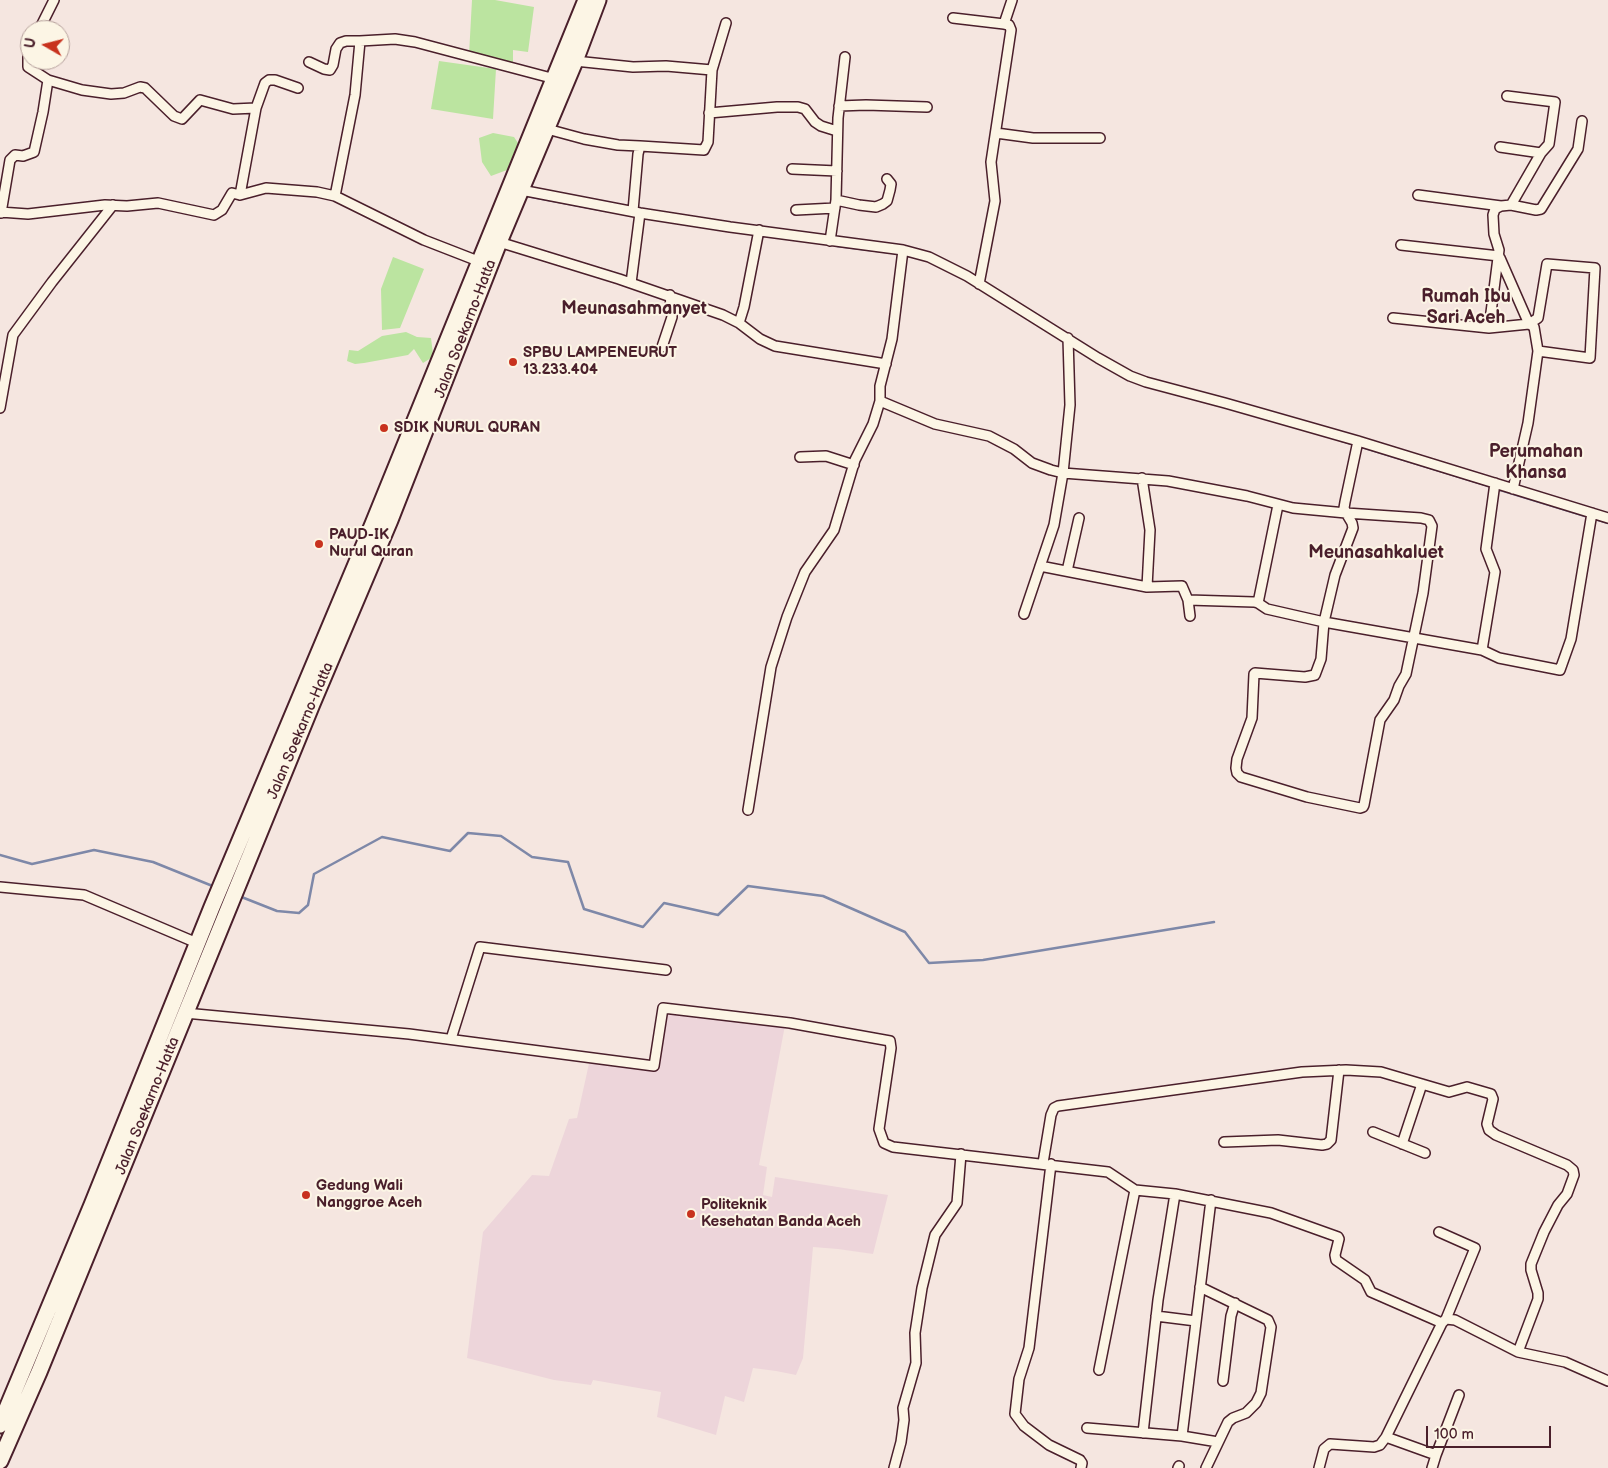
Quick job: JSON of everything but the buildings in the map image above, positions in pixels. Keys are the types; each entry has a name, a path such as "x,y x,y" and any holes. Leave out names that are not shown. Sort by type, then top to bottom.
{"highway":[{"name":"Jalan Soekarno-Hatta","path":"400,474 499,242 510,202 586,0"},
{"name":"Jalan Soekarno-Hatta","path":"0,1425 89,1215 212,907 235,873 344,629 478,261 510,202 521,190 575,61 598,0"},
{"name":"Jalan Soekarno-Hatta","path":"0,1461 39,1372 225,916 235,873"}],"street":[{"path":"44,20 54,0"},
{"path":"1004,24 1012,0"},
{"path":"953,18 1004,24 1009,26 1010,30 991,162 995,202 979,284"},
{"path":"547,129 584,139 618,145 704,150 708,142 712,70 726,23"},
{"path":"309,62 330,70 333,65 336,49 340,43 346,41 360,42 395,39 415,42 555,79"},
{"path":"335,196 355,95 360,42"},
{"path":"830,241 835,204 839,106 845,57"},
{"path":"575,61 633,67 666,66 712,70"},
{"path":"33,70 48,80 82,90 111,94 124,93 140,87 145,88 178,119 182,119 200,100 233,109 256,108"},
{"path":"48,80 34,152 23,156 15,155 10,160 1,213 28,214 166,203 214,215 222,210 232,193 240,195 266,188 317,192 335,196 424,240 478,261"},
{"path":"240,195 256,108 265,83 269,80 275,80 298,88"},
{"path":"1507,96 1555,102 1549,144 1511,206"},
{"path":"839,106 866,105 927,108"},
{"path":"709,113 798,107 805,110 814,122 838,131"},
{"path":"1418,195 1536,210 1541,209 1578,148 1582,121"},
{"path":"996,133 1033,138 1100,138"},
{"path":"631,283 638,215 640,146"},
{"path":"1500,147 1542,153"},
{"path":"792,169 837,171"},
{"path":"796,210 835,204 876,207 883,204 889,197 891,184 887,179"},
{"path":"521,190 638,215 758,235 830,241 929,257 979,284 1130,376 1146,382 1225,402 1495,487 1513,489 1608,518"},
{"path":"0,408 13,335 113,206"},
{"path":"1489,328 1500,250 1494,234 1493,215 1495,209 1501,206"},
{"path":"739,323 744,307 758,235"},
{"path":"499,242 670,296 739,323 760,339 775,346 886,364"},
{"path":"1400,245 1499,256"},
{"path":"748,810 771,667 787,617 805,572 834,530 854,465 873,424 880,401 880,386 892,339 902,254"},
{"path":"1499,256 1529,324 1534,327 1538,351 1528,423 1513,489"},
{"path":"1393,318 1489,328 1529,324 1538,318 1546,264 1595,268 1590,358 1538,351"},
{"path":"662,347 672,317 670,296"},
{"path":"1024,614 1054,525 1064,473 1070,405 1068,338"},
{"path":"880,401 935,424 989,436 1014,449 1041,468 1064,473 1168,481 1247,496 1293,508 1346,513 1412,517 1429,520 1431,522 1431,533 1423,594 1406,674 1394,700 1380,720 1364,805 1360,808 1307,797 1241,777 1237,773 1236,768 1237,759 1252,718 1254,674 1257,672 1305,677 1315,675 1322,659 1324,622 1335,575 1352,533 1352,523 1346,513 1344,508 1344,502 1352,474 1357,445"},
{"path":"800,457 826,456 854,465"},
{"path":"1142,478 1150,530 1147,587"},
{"path":"1482,650 1495,572 1486,549 1495,487"},
{"path":"1258,603 1278,505"},
{"path":"1188,600 1258,603 1266,609 1324,622 1482,650 1499,658 1560,670 1571,639 1592,513"},
{"path":"1067,571 1079,518"},
{"path":"1040,566 1147,587 1182,586 1188,600 1190,616"},
{"path":"0,887 84,895 197,943"},
{"path":"450,1039 480,946 666,970"},
{"path":"185,1013 450,1039 654,1066 663,1008 790,1023 884,1039 890,1041 891,1048 879,1129 884,1143 893,1147 1108,1172 1134,1190 1212,1200 1271,1213 1338,1237 1336,1260 1366,1280 1371,1292 1444,1321 1455,1320 1518,1352 1565,1362 1608,1382"},
{"path":"1224,1142 1278,1140 1327,1144 1330,1140 1339,1070"},
{"path":"1081,1468 1082,1463 1080,1460 1048,1445 1024,1426 1016,1414 1019,1379 1029,1348 1034,1311 1051,1115 1054,1108 1058,1106 1302,1072 1339,1070 1381,1072 1449,1092 1467,1087 1491,1094 1494,1099 1487,1124 1489,1130 1496,1135 1567,1165 1573,1170 1574,1175 1567,1194 1558,1205 1544,1232 1531,1264 1538,1299 1518,1352"},
{"path":"1402,1144 1422,1084"},
{"path":"1374,1132 1425,1153"},
{"path":"894,1468 902,1442 903,1408 916,1363 915,1333 922,1288 936,1235 957,1203 961,1154"},
{"path":"1099,1370 1134,1190"},
{"path":"1143,1433 1156,1316 1175,1194"},
{"path":"1182,1436 1212,1200"},
{"path":"1319,1468 1324,1449 1330,1444 1374,1447 1380,1445 1386,1437 1444,1321 1475,1248 1439,1232"},
{"path":"1200,1287 1270,1321 1271,1327 1261,1393 1256,1403 1246,1413 1228,1422 1206,1468"},
{"path":"1223,1381 1231,1316 1235,1304"},
{"path":"1156,1316 1196,1321"},
{"path":"1432,1468 1459,1395"},
{"path":"1087,1428 1182,1436 1218,1442"},
{"path":"1386,1437 1436,1455"}],"shaded area":[{"name":"Politeknik Kesehatan Banda Aceh","path":"665,1006 785,1025 759,1165 767,1167 763,1195 772,1197 775,1177 888,1195 873,1254 813,1247 803,1358 796,1375 753,1368 744,1402 725,1396 716,1435 657,1417 661,1392 593,1380 591,1385 554,1380 467,1358 483,1232 532,1175 549,1176 569,1119 577,1118 590,1059 657,1067"}],"green space":[{"path":"472,0 495,0 534,7 528,52 513,50 513,67 469,55"},
{"path":"439,61 496,69 493,119 431,109"},
{"path":"493,133 514,137 518,143 507,170 491,176 482,162 479,138"},
{"path":"393,257 424,269 400,328 382,330 381,289"},
{"path":"406,332 417,337 431,338 433,354 431,358 423,363 414,349 408,355 364,363 355,364 347,361 349,350 358,351 382,336"}],"waterway":[{"path":"527,196 606,211"},
{"path":"837,246 901,254"},
{"path":"1342,441 1492,487"},
{"path":"1497,489 1608,523"},
{"path":"239,896 277,911 299,913 308,905 314,874 382,837 450,851 468,833 501,836 532,857 568,862 584,909 643,927 664,903 718,915 748,886 823,896 905,932 929,963 983,960 1214,922"},
{"path":"0,855 32,864 94,850 153,862 215,887"}],"place":[{"name":"SPBU LAMPENEURUT 13.233.404","path":"513,362"},
{"name":"SDIK NURUL QURAN","path":"384,428"},
{"name":"PAUD-IK Nurul Quran","path":"319,544"},
{"name":"Gedung Wali Nanggroe Aceh","path":"306,1195"},
{"name":"Politeknik Kesehatan Banda Aceh","path":"691,1214"}],"district":[{"name":"Rumah Ibu Sari Aceh","path":"1466,307"},
{"name":"Meunasahmanyet","path":"634,309"},
{"name":"Perumahan Khansa","path":"1536,462"},
{"name":"Meunasahkaluet","path":"1376,553"}]}
